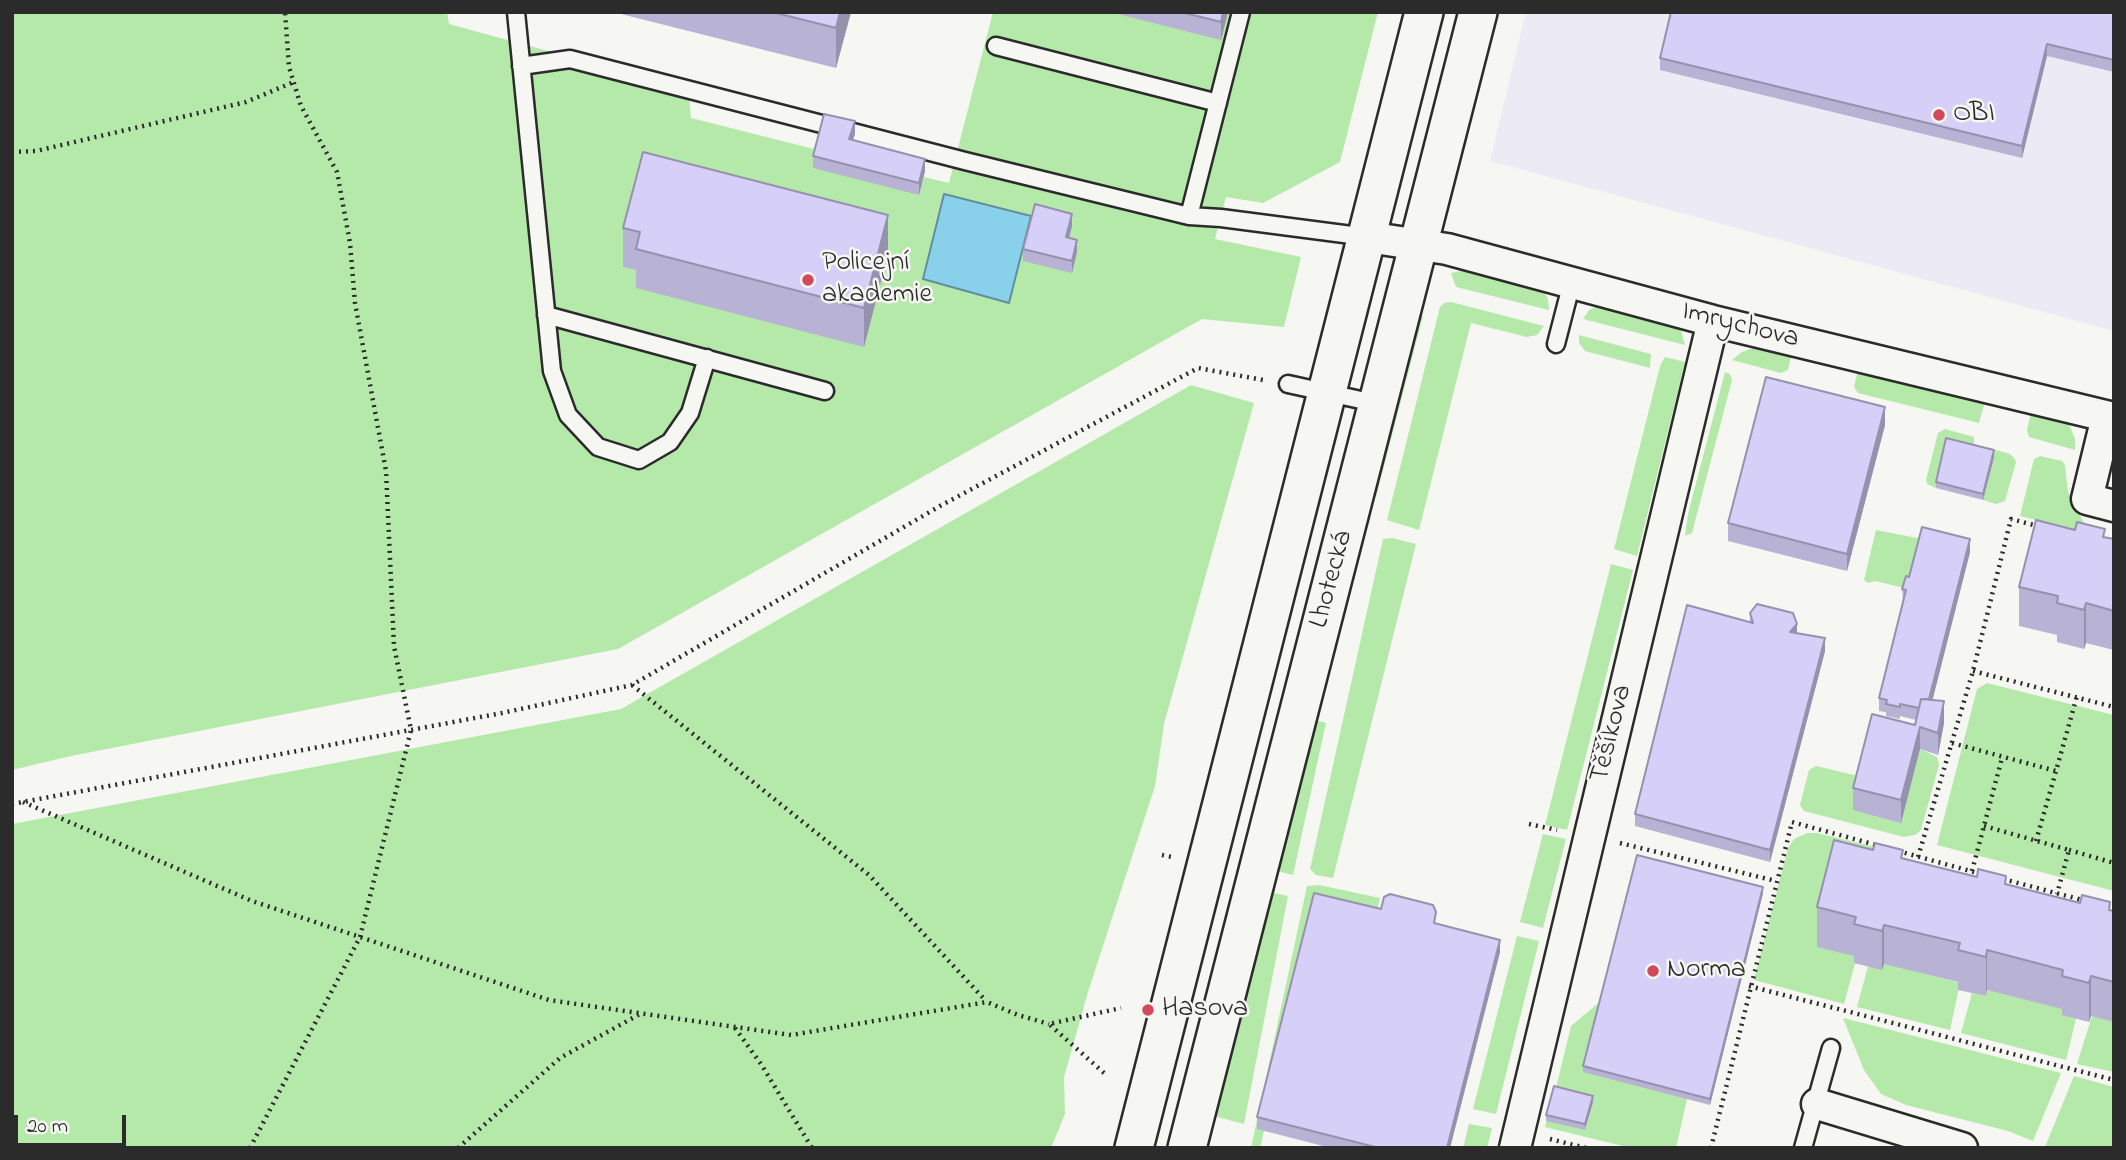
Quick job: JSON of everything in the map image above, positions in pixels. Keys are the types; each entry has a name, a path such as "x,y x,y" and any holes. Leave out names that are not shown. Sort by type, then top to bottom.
{"street":[{"name":"Lhotecká","path":"1134,1148 1424,12"},
{"name":"Lhotecká","path":"1186,1148 1479,12"},
{"name":"Imrychova","path":"1367,237 1420,244 1713,321 2110,417"},
{"name":"Těšíkova","path":"1515,1148 1713,321"},
{"path":"2110,417 2087,499 2114,506"},
{"path":"1816,1104 1962,1148"}],"lane":[{"path":"516,12 552,371 568,415 598,447 639,460 670,442 690,413 706,358"},
{"path":"1189,216 1241,12"},
{"path":"996,46 1218,103"},
{"path":"521,66 570,59 965,162 1189,216 1367,237"},
{"path":"1556,344 1572,282"},
{"path":"546,315 825,391"},
{"path":"1288,384 1379,404"},
{"path":"1804,1148 1831,1048"}],"path":[{"path":"250,1148 359,937 411,730 394,646 386,471 355,303 350,243 340,183 337,172 301,106 289,67 285,12"},
{"path":"12,152 36,151 246,102 294,82"},
{"path":"12,804 411,730 632,685 940,506 1198,368 1288,384"},
{"path":"1918,857 1973,671 2011,519 2050,529"},
{"path":"1973,671 2114,707"},
{"path":"632,685 869,874 987,1002 1049,1024 1104,1073"},
{"path":"2036,841 2077,696"},
{"path":"1952,743 2056,771"},
{"path":"1972,871 2001,758"},
{"path":"22,802 252,901 549,999 791,1035 987,1002"},
{"path":"1711,1148 1749,986 1792,822 1985,874"},
{"path":"1529,824 1776,881"},
{"path":"1984,826 2114,863"},
{"path":"2057,894 2069,850"},
{"path":"1997,878 2091,903"},
{"path":"1749,986 2114,1080"},
{"path":"1049,1024 1121,1008"},
{"path":"458,1148 560,1058 641,1013"},
{"path":"735,1027 812,1148"}],"shaded area":[{"path":"1526,12 2114,12 2114,331 1490,161"}],"green space":[{"path":"12,12 447,12 449,24 673,85 689,97 691,118 818,150 918,195 924,177 949,183 993,12 1378,12 1340,162 1263,203 1226,197 1215,239 1301,257 1284,327 1202,319 618,649 71,756 12,770","holes":["888,255 640,271 623,267"]},
{"path":"1470,269 1542,289 1548,299 1549,310 1456,287 1451,273"},
{"path":"1451,302 1544,326 1537,335 1527,337 1471,323 1419,530 1387,520 1440,307"},
{"path":"1600,305 1671,321 1681,331 1685,345 1583,319 1589,310"},
{"path":"1416,314 1423,316 1376,497 1370,496"},
{"path":"1579,335 1651,354 1650,368 1585,351 1579,343"},
{"path":"1758,346 1793,348 1788,370 1781,373 1732,360 1742,352"},
{"path":"1665,357 1685,362 1637,556 1614,549 1660,366"},
{"path":"1859,365 1986,398 1979,423 1858,393 1854,387"},
{"path":"1725,372 1730,374 1732,380 1692,533 1685,536 1688,514"},
{"path":"1191,385 1254,403 1164,724 1155,786 1088,992 1064,1077 1065,1114 1051,1148 12,1148 12,824 621,709"},
{"path":"2032,408 2062,417 2068,422 2075,439 2075,450 2029,437 2027,430"},
{"path":"1945,429 1974,437 1974,444 2010,454 2014,458 2016,462 2005,501 1996,504 1983,500 1946,444 1936,488 1927,484 1938,433"},
{"path":"2040,456 2062,461 2065,465 2068,492 2089,533 2020,516 2034,459"},
{"path":"1876,530 1922,539 1909,589 1875,581 1868,583 1864,580"},
{"path":"1392,538 1416,544 1333,878 1316,875 1310,869 1383,539"},
{"path":"1611,564 1633,570 1567,830 1545,825"},
{"path":"1987,683 2114,715 2114,891 1937,845 1977,689"},
{"path":"1311,719 1326,723 1293,875 1273,870"},
{"path":"1920,749 1937,757 1939,765 1921,830 1915,835 1904,837 1804,811 1800,805 1809,770 1816,766 1858,776 1901,823"},
{"path":"1807,833 1817,833 1900,853 1857,956 1844,1004 1754,980 1788,848 1794,839"},
{"path":"1543,834 1566,839 1543,928 1520,922"},
{"path":"1319,885 1380,898 1375,920 1264,1131 1260,1148 1251,1148 1307,886"},
{"path":"1268,892 1288,896 1244,1124 1214,1116"},
{"path":"1517,936 1539,941 1496,1114 1473,1109"},
{"path":"1884,963 1960,983 1950,1030 1857,1007 1868,966 1882,969"},
{"path":"1988,990 2064,1009 2076,1019 2066,1060 1961,1033 1972,993 1986,996"},
{"path":"1602,1000 1687,1099 1676,1148 1631,1148 1545,1127 1547,1120 1586,1129 1593,1102 1555,1092 1571,1026"},
{"path":"2092,1016 2114,1021 2114,1072 2077,1064"},
{"path":"1843,1018 2061,1073 2033,1141 2008,1131 1906,1105 1881,1094 1864,1070"},
{"path":"2074,1076 2114,1087 2114,1148 2045,1147"},
{"path":"1469,1124 1492,1128 1487,1148 1463,1148"}],"water":[{"path":"944,194 1031,216 1009,303 923,279"}],"building":[{"path":"772,12 840,12 836,28"},
{"path":"1181,12 1223,12 1221,22"},
{"name":"OBI","path":"1671,12 2114,12 2114,60 2047,44 2022,146 1660,58"},
{"path":"824,114 855,121 849,139 925,159 919,183 813,156"},
{"path":"643,152 888,215 864,308 636,249 640,232 623,228"},
{"path":"1035,204 1072,214 1066,237 1077,240 1072,261 1023,249"},
{"path":"1766,377 1885,407 1847,554 1728,523"},
{"path":"1946,438 1994,450 1983,494 1936,482"},
{"path":"2036,520 2075,530 2077,522 2105,529 2103,537 2114,539 2114,611 2086,603 2084,610 2057,603 2058,596 2019,587"},
{"path":"1922,527 1970,539 1929,699 1921,699 1919,708 1900,704 1900,707 1886,704 1887,700 1879,698 1906,590 1902,589 1906,576 1909,577"},
{"path":"1757,604 1793,613 1797,624 1790,632 1825,638 1770,850 1635,814 1687,605 1753,623 1750,613"},
{"path":"1921,699 1944,701 1938,733 1920,727 1901,800 1853,788 1872,714 1915,725"},
{"path":"1834,840 1873,850 1875,843 1903,850 1901,858 1977,877 1978,869 2006,876 2005,884 2080,903 2082,895 2110,902 2109,910 2114,911 2114,982 2091,976 2089,983 2062,976 2063,970 1987,950 1986,957 1958,950 1960,943 1884,925 1882,931 1854,924 1856,917 1817,907"},
{"path":"1637,855 1763,887 1710,1099 1583,1066"},
{"path":"1314,893 1381,909 1384,897 1390,894 1433,905 1436,912 1434,923 1500,940 1447,1148 1379,1148 1257,1117"},
{"path":"1554,1086 1593,1096 1585,1124 1546,1115"}],"place":[{"name":"OBI","path":"1939,115"},
{"name":"Policejní akademie","path":"808,280"},
{"name":"Norma","path":"1653,971"},
{"name":"Hasova","path":"1148,1010"}]}
